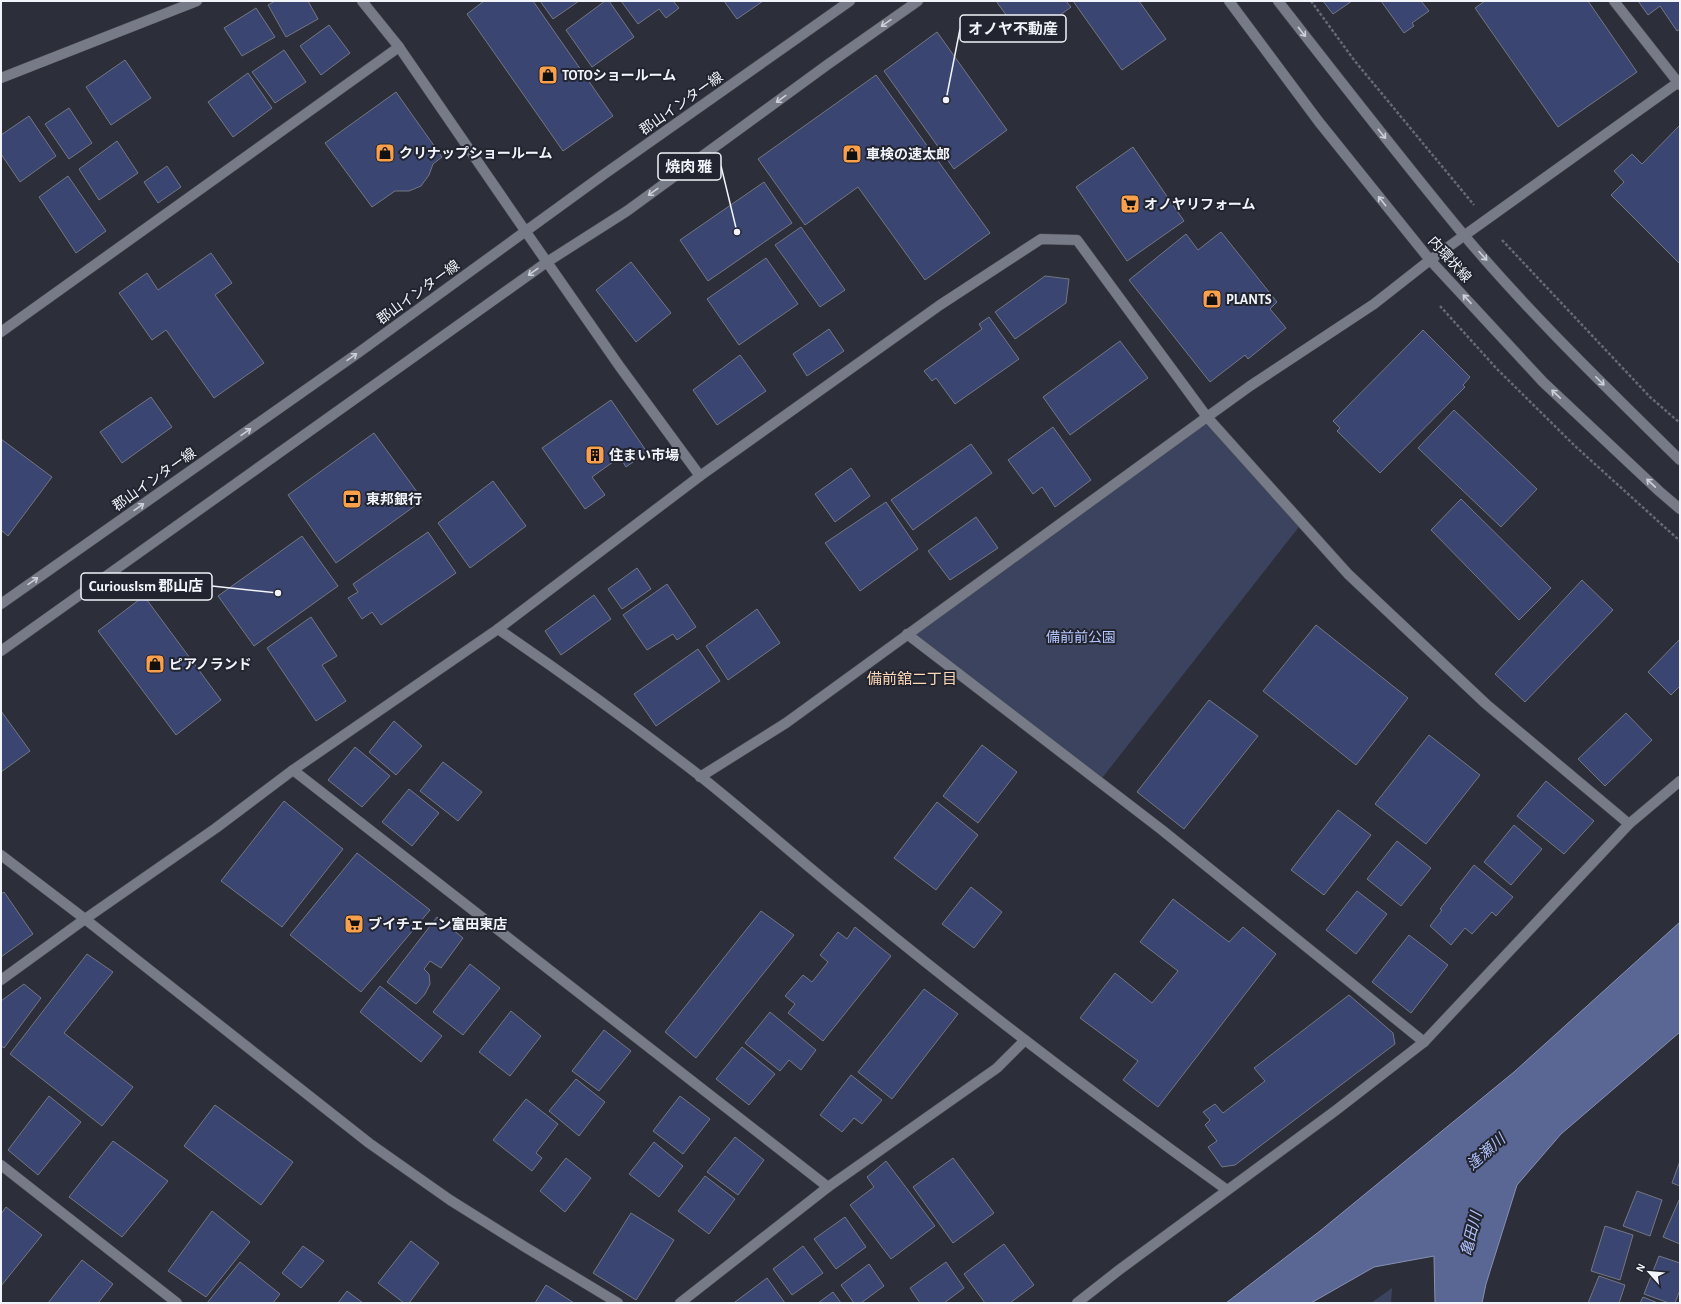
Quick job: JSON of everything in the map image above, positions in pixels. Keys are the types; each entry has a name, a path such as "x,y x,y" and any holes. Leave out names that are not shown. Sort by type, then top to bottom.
{"street":[{"path":"1,78 197,1"},
{"path":"362,1 399,47 620,367 700,476"},
{"name":"郡山インター線","path":"1,604 351,358 616,166 850,1"},
{"path":"1,651 547,262 627,211 821,69 918,1"},
{"name":"内環状線","path":"1229,1 1319,122 1430,260 1544,382 1680,509"},
{"name":"内環状線","path":"1278,1 1464,235 1567,349 1680,460"},
{"path":"700,776 786,723 1250,386 1374,304 1464,235 1679,83 1614,1"},
{"path":"1,332 399,47"},
{"path":"1,980 85,919 216,828 293,770 498,629 700,476 940,305 1041,239 1077,240 1207,417 1348,574 1486,704 1629,824"},
{"path":"498,629 577,684 700,776 861,910 1026,1040 1129,1120 1227,1190"},
{"path":"907,634 1162,830 1424,1042"},
{"path":"293,770 828,1188"},
{"path":"1077,1303 1335,1111 1424,1042 1629,824 1680,781"},
{"path":"1,855 85,919 369,1143 450,1200 618,1303"},
{"path":"680,1303 828,1188 997,1068 1026,1040"},
{"path":"1,1165 177,1303"}],"path":[{"path":"1311,1 1354,60 1474,205"},
{"path":"1502,240 1650,397 1680,423"}],"green space":[{"name":"備前前公園","path":"1207,417 1302,523 1099,782 907,634"},
{"path":"1392,1288 1391,1303 1371,1303"}],"water":[{"path":"1680,922 1680,1032 1561,1134 1517,1185 1486,1284 1482,1303 1435,1303 1434,1256 1374,1267 1311,1303 1226,1303 1320,1231 1514,1072"}],"building":[{"path":"275,1 308,1 318,19 286,37 268,5"},
{"path":"484,1 533,1 613,116 563,151 467,14"},
{"path":"540,1 579,1 553,19"},
{"path":"605,1 609,1 634,37 592,67 566,30"},
{"path":"621,1 673,1 679,8 666,18 659,9 638,24"},
{"path":"724,1 763,1 737,19"},
{"path":"996,1 1066,1 1071,7 1025,41"},
{"path":"1073,1 1139,1 1166,39 1122,70"},
{"path":"1323,1 1352,1 1333,14"},
{"path":"1381,1 1421,1 1429,11 1412,23 1414,26 1404,33"},
{"path":"1485,1 1588,1 1637,72 1558,127 1475,8"},
{"path":"1638,1 1680,1 1680,29 1677,31 1660,6 1648,15"},
{"path":"256,8 275,37 242,56 224,28"},
{"path":"329,25 350,53 321,75 300,46"},
{"path":"937,32 1007,130 954,169 884,71"},
{"path":"284,50 306,82 275,103 252,72"},
{"path":"125,60 151,98 111,125 86,87"},
{"path":"248,73 272,108 233,137 208,102"},
{"path":"876,75 990,233 925,280 858,187 805,225 758,159"},
{"path":"396,92 442,157 433,164 429,175 421,186 409,191 395,191 372,207 325,143"},
{"path":"69,108 92,143 69,159 45,124"},
{"path":"29,116 56,156 20,182 1,154 1,135"},
{"path":"1680,125 1680,264 1611,195 1624,182 1614,171 1632,154 1642,164"},
{"path":"117,141 138,173 99,200 79,169"},
{"name":"オノヤリフォーム","path":"1133,147 1184,221 1127,261 1076,187"},
{"path":"167,166 181,187 158,203 144,182"},
{"path":"68,176 106,231 76,253 39,197"},
{"path":"764,182 792,223 708,281 680,240"},
{"path":"801,227 845,290 820,307 775,245"},
{"path":"1221,232 1277,302 1270,309 1286,328 1248,359 1245,355 1210,382 1129,280 1186,234 1198,250"},
{"path":"211,253 232,283 215,295 264,363 214,398 166,330 152,340 119,293 147,273 158,290"},
{"path":"766,258 798,304 739,345 707,299"},
{"path":"631,262 671,313 636,342 596,290"},
{"path":"1045,276 1069,279 1066,303 1015,339 995,312"},
{"path":"989,317 1019,359 955,404 936,378 932,381 924,371 982,329 979,324"},
{"path":"829,329 844,351 807,376 793,354"},
{"path":"1423,330 1470,377 1463,385 1465,387 1380,473 1337,431 1340,428 1333,421"},
{"path":"1120,341 1148,378 1070,435 1043,397"},
{"path":"740,355 766,391 717,425 693,390"},
{"path":"151,397 172,427 122,463 100,432"},
{"name":"住まい市場","path":"611,400 647,452 626,467 620,457 592,477 605,495 585,509 542,448"},
{"path":"1454,410 1537,489 1501,527 1418,448"},
{"path":"1053,427 1091,480 1055,507 1042,487 1033,494 1008,460"},
{"path":"374,433 423,500 336,563 288,495"},
{"path":"1,439 52,477 8,536 1,530"},
{"path":"971,444 992,473 913,530 891,500"},
{"path":"851,468 870,496 835,522 815,494"},
{"path":"493,481 526,526 470,568 438,523"},
{"path":"1461,499 1551,588 1519,620 1431,530"},
{"path":"886,502 918,549 860,591 825,543"},
{"path":"976,517 998,548 950,580 928,551"},
{"path":"428,532 456,573 381,625 372,612 362,619 348,598 358,592 353,584"},
{"path":"302,536 338,586 254,646 218,596"},
{"path":"637,568 651,589 622,609 608,589"},
{"path":"1582,580 1613,610 1525,702 1495,674"},
{"path":"667,584 696,627 677,640 673,634 647,650 623,615"},
{"path":"594,595 611,619 561,655 545,631"},
{"path":"144,596 221,700 176,735 98,631"},
{"path":"757,609 780,643 728,680 706,646"},
{"path":"311,617 337,656 322,665 346,701 316,721 267,648"},
{"path":"1316,625 1408,698 1356,765 1263,691"},
{"path":"1680,639 1680,686 1671,695 1648,672"},
{"path":"698,649 720,681 656,726 634,694"},
{"path":"1209,700 1258,736 1184,829 1137,792"},
{"path":"1,711 30,751 1,772"},
{"path":"1626,713 1652,740 1605,786 1578,759"},
{"path":"394,721 422,746 396,775 369,752"},
{"path":"1429,735 1480,775 1426,844 1375,804"},
{"path":"982,745 1017,772 978,823 943,796"},
{"path":"355,747 390,776 362,807 328,780"},
{"path":"443,762 482,792 458,821 420,791"},
{"path":"1546,781 1594,821 1564,854 1517,816"},
{"path":"409,789 439,813 412,846 382,822"},
{"path":"284,801 343,849 282,927 221,881"},
{"path":"937,802 978,835 936,890 894,858"},
{"path":"1338,810 1371,835 1324,895 1291,870"},
{"path":"1514,825 1542,849 1511,885 1484,862"},
{"path":"1397,841 1431,868 1401,906 1367,879"},
{"path":"357,853 430,910 361,992 290,935"},
{"path":"1474,865 1513,897 1496,916 1492,912 1472,934 1465,928 1451,945 1430,926 1442,910 1440,909"},
{"path":"971,887 1002,912 974,948 942,924"},
{"path":"1357,891 1387,914 1356,954 1326,930"},
{"path":"4,892 33,934 1,957 1,894"},
{"path":"1173,899 1229,942 1243,927 1276,954 1158,1107 1123,1080 1138,1061 1080,1018 1115,973 1152,1003 1178,971 1140,942"},
{"path":"761,911 794,935 696,1058 665,1032"},
{"path":"437,917 463,938 441,968 430,961 424,969 429,974 430,984 425,994 416,1004 387,982"},
{"path":"855,927 891,956 823,1041 788,1013 795,1004 785,996 803,975 812,982 828,962 820,955 838,932 847,939"},
{"path":"1409,935 1448,965 1411,1013 1372,982"},
{"path":"87,954 113,972 64,1033 133,1087 102,1126 10,1054"},
{"path":"470,964 500,988 463,1035 433,1012"},
{"path":"24,984 41,998 4,1048 1,1046 1,1001"},
{"path":"380,986 442,1036 421,1062 360,1012"},
{"path":"924,989 958,1014 892,1099 858,1072"},
{"path":"1349,995 1393,1033 1395,1044 1235,1165 1222,1167 1208,1147 1217,1141 1205,1125 1210,1120 1203,1112 1215,1104 1223,1113 1265,1081 1254,1068"},
{"path":"511,1011 541,1036 510,1076 479,1052"},
{"path":"770,1012 816,1050 801,1070 789,1060 780,1071 745,1043"},
{"path":"604,1030 631,1051 599,1091 572,1071"},
{"path":"742,1047 775,1074 749,1105 716,1079"},
{"path":"851,1075 882,1100 862,1124 854,1118 842,1132 820,1115"},
{"path":"576,1079 605,1102 579,1136 549,1111"},
{"path":"49,1096 81,1122 38,1175 8,1150"},
{"path":"680,1096 710,1119 683,1154 653,1131"},
{"path":"526,1099 558,1124 536,1153 542,1158 532,1171 493,1140"},
{"path":"215,1105 293,1162 261,1205 184,1146"},
{"path":"735,1137 764,1160 738,1195 707,1172"},
{"path":"113,1141 168,1181 122,1237 69,1197"},
{"path":"654,1142 683,1166 659,1197 629,1174"},
{"path":"566,1158 591,1178 565,1212 540,1191"},
{"path":"953,1158 994,1213 953,1243 913,1187"},
{"path":"886,1161 935,1226 891,1259 850,1205 874,1187 867,1177"},
{"path":"1680,1161 1680,1186 1672,1183"},
{"path":"705,1176 735,1199 709,1234 678,1211"},
{"path":"1637,1191 1662,1200 1650,1236 1623,1226"},
{"path":"1680,1200 1680,1244 1663,1237"},
{"path":"6,1207 42,1235 1,1286 1,1214"},
{"path":"212,1211 250,1242 206,1297 168,1271"},
{"path":"631,1213 674,1240 636,1300 593,1273"},
{"path":"845,1217 866,1247 836,1269 814,1239"},
{"path":"1605,1226 1633,1235 1620,1280 1591,1271"},
{"path":"411,1241 439,1263 409,1303 404,1303 378,1283"},
{"path":"1004,1244 1034,1285 1010,1303 985,1303 964,1274"},
{"path":"303,1246 324,1261 301,1288 282,1273"},
{"path":"803,1246 823,1273 792,1295 773,1269"},
{"path":"1659,1256 1680,1263 1680,1290 1675,1303 1669,1303 1644,1294"},
{"path":"82,1260 113,1284 98,1303 48,1303"},
{"path":"240,1262 280,1294 273,1303 207,1303"},
{"path":"946,1262 964,1288 944,1303 920,1303 910,1288"},
{"path":"869,1264 884,1286 861,1303 854,1303 841,1285"},
{"path":"1599,1276 1625,1285 1619,1303 1588,1303"},
{"path":"767,1278 785,1303 735,1302"},
{"path":"546,1285 574,1303 535,1303"},
{"path":"347,1291 363,1303 338,1303"},
{"path":"833,1292 841,1303 818,1303"},
{"path":"1643,1297 1658,1303 1640,1303"}],"place":[{"name":"TOTOショールーム","path":"548,75"},
{"name":"オノヤ不動産","path":"946,100"},
{"name":"クリナップショールーム","path":"385,153"},
{"name":"車検の速太郎","path":"852,154"},
{"name":"オノヤリフォーム","path":"1130,204"},
{"name":"焼肉 雅","path":"737,232"},
{"name":"PLANTS","path":"1212,299"},
{"name":"住まい市場","path":"595,455"},
{"name":"東邦銀行","path":"352,499"},
{"name":"CuriousIsm 郡山店","path":"278,593"},
{"name":"ピアノランド","path":"155,664"},
{"name":"ブイチェーン富田東店","path":"354,924"}],"district":[{"name":"備前舘二丁目","path":"912,679"}],"water label":[{"name":"逢瀬川","path":"1486,1152"},
{"name":"亀田川","path":"1471,1234"}]}
